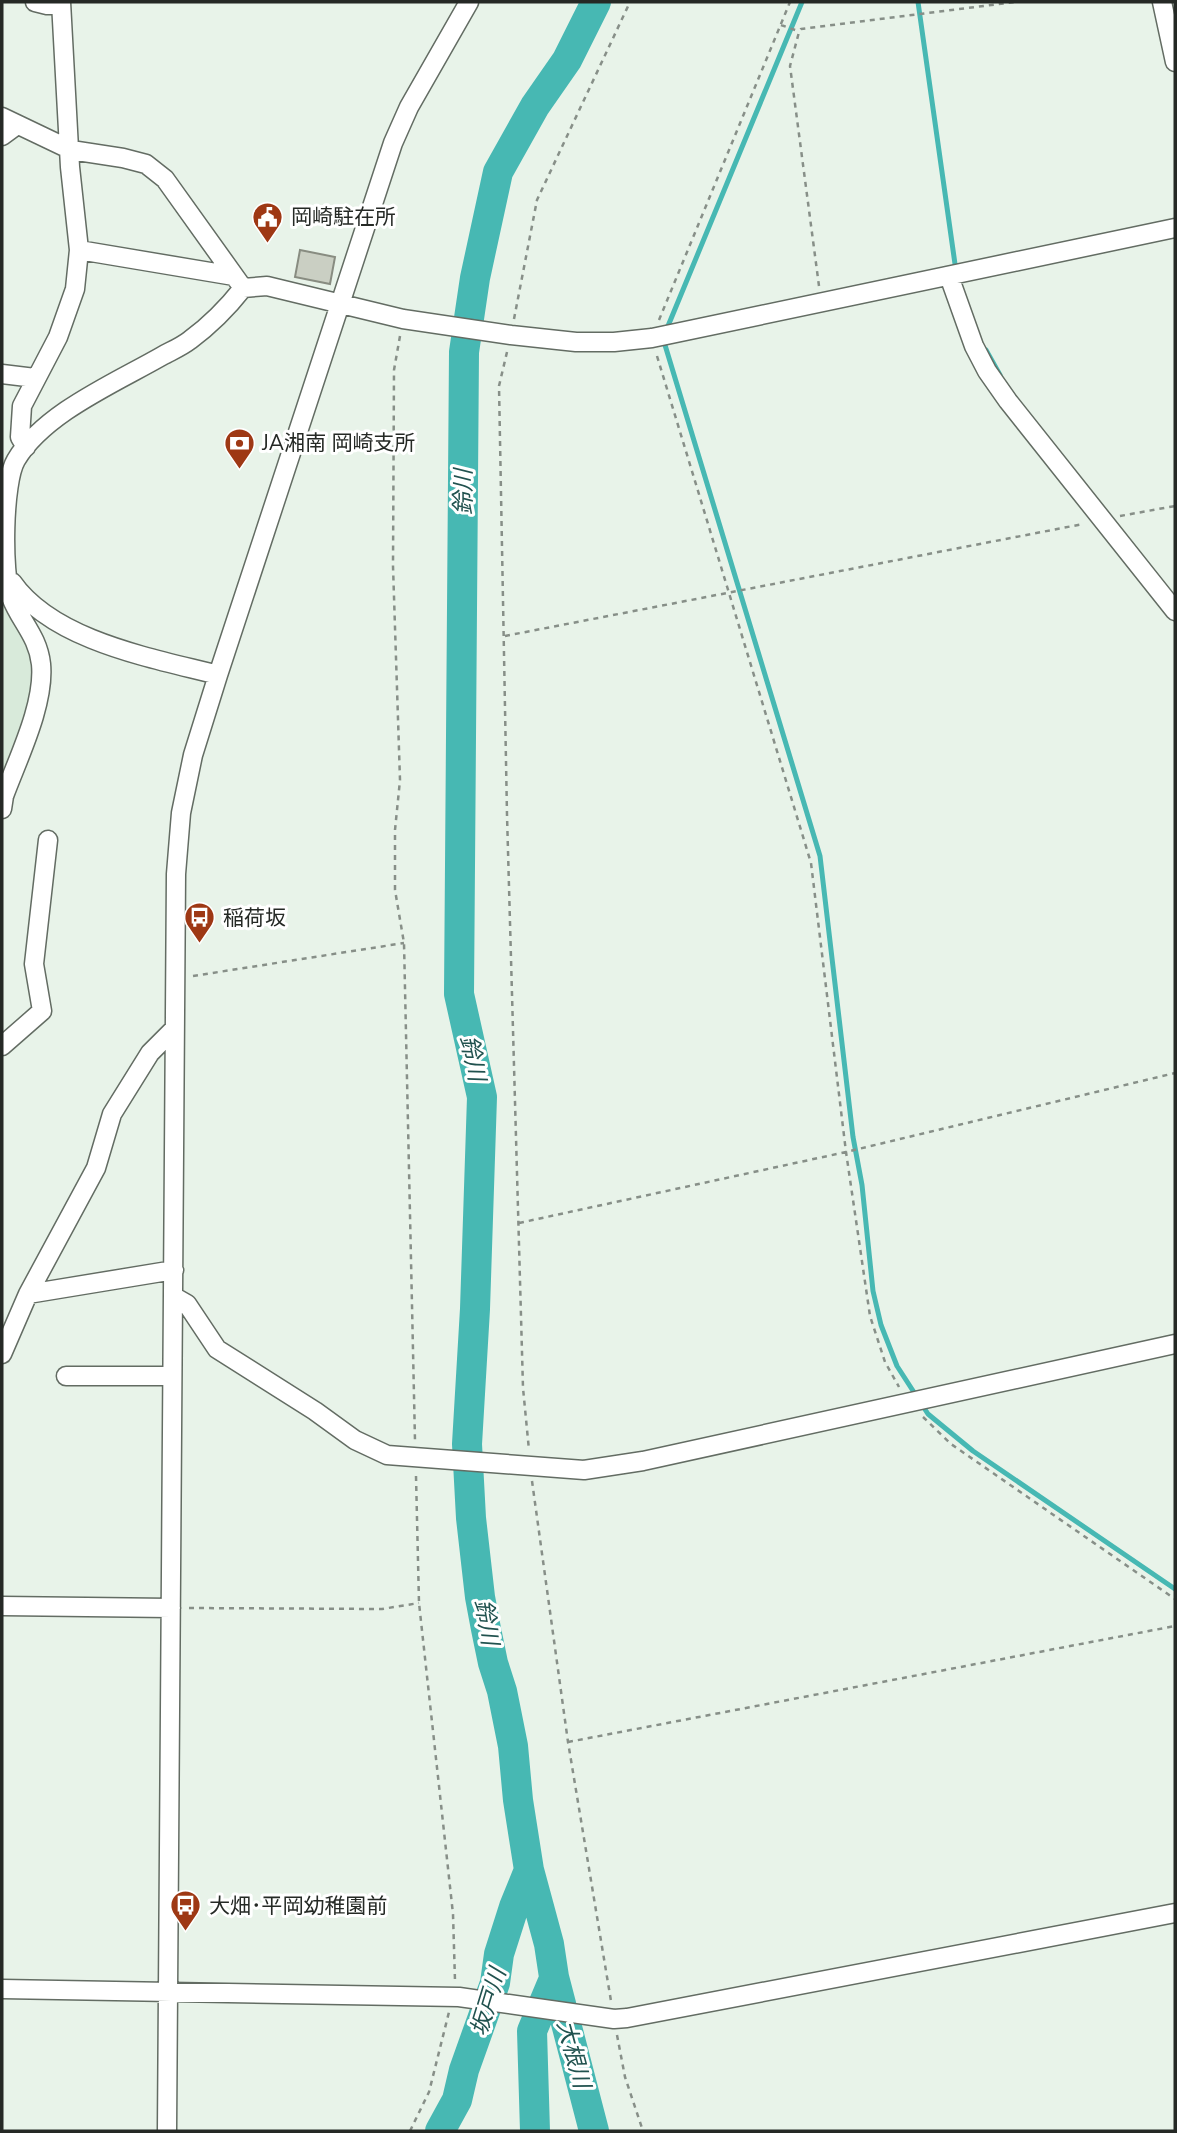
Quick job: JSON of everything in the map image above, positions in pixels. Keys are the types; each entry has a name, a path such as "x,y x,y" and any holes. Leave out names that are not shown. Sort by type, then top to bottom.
{"street":[{"path":"26,447 20,437 22,406 58,337 75,289 79,250 70,167 61,4 35,2"},
{"path":"167,2131 174,1029 176,874 181,813 193,755 218,675 393,143 409,107 469,2"},
{"path":"1162,2 1175,62"},
{"path":"2,136 9,121 71,150 146,164 165,180 239,282"},
{"path":"79,250 267,286 402,319 511,335 576,342 614,342 652,338 1175,228"},
{"path":"949,276 974,346 987,372 1175,611"},
{"path":"2,809 4,796 41,696 41,664 35,638 12,600 7,586 8,462 59,415 190,341 232,302 239,282"},
{"path":"2,374 35,378"},
{"path":"6,574 28,602 57,624 126,652 218,675"},
{"path":"2,1046 42,1011 34,964 48,840"},
{"path":"2,1354 29,1294 96,1168 112,1114 150,1053 174,1029"},
{"path":"29,1294 174,1270"},
{"path":"173,1296 187,1304 217,1349 315,1411 355,1440 387,1455 584,1470 643,1461 1175,1344"},
{"path":"66,1376 172,1376"},
{"path":"2,1606 172,1608"},
{"path":"2,1989 459,1997 614,2019 1175,1913"}],"path":[{"path":"630,2 537,200 499,386 507,815 523,1388 530,1465 568,1742 625,2077 643,2131"},
{"path":"790,2 652,338 811,863 846,1152 870,1316 885,1362 898,1385 926,1422 951,1444 1175,1599"},
{"path":"821,303 790,66 799,32 801,29 1015,2"},
{"path":"781,25 799,32"},
{"path":"402,319 394,370 393,566 401,780 395,830 395,890 404,943 419,1603 453,1914 455,1978 453,1997 429,2092 410,2131"},
{"path":"505,636 1175,506"},
{"path":"175,978 404,943"},
{"path":"519,1223 846,1152 1175,1073"},
{"path":"172,1608 382,1609 419,1603"},
{"path":"568,1742 1175,1626"}],"shaded area":[{"path":"2,590 28,641 33,662 30,698 2,775"}],"building":[{"path":"300,250 335,257 330,284 295,277"}],"waterway":[{"name":"鈴川","path":"594,2131 529,1870 513,1746 480,1597 471,1518 467,1444 475,1309 482,1097 459,994 464,352 475,278 498,172 535,106 567,60 596,2"},
{"path":"802,2 668,326 665,345 820,856 873,1291 881,1325 897,1366 928,1414 973,1451 1175,1589"},
{"path":"918,2 955,264"},
{"path":"986,350 1000,375"},
{"name":"坂戸川","path":"440,2131 457,2100 464,2070 495,1983 499,1954 529,1870"},
{"name":"鈴川","path":"535,2131 532,2031 553,1981"}],"place":[{"name":"岡崎駐在所","path":"268,244"},
{"name":"JA湘南 岡崎支所","path":"239,470"},
{"name":"稲荷坂","path":"200,945"},
{"name":"大畑･平岡幼稚園前","path":"186,1933"}],"water label":[{"name":"大根川","path":"574,2054"}]}
